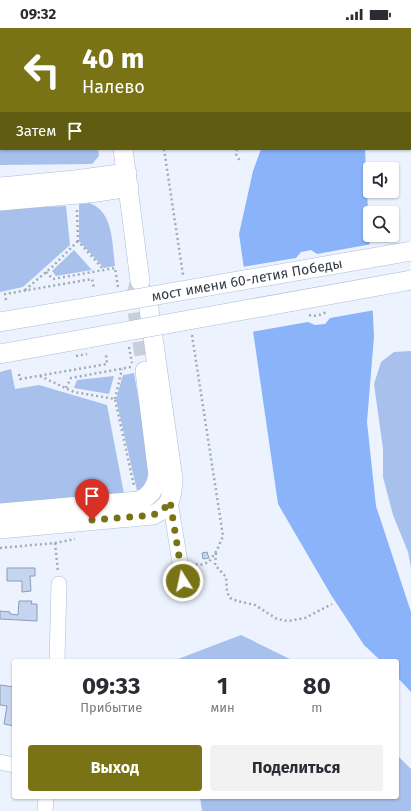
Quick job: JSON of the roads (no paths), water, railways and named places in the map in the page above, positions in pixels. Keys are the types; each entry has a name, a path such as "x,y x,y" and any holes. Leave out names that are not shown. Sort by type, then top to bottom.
{"main road":[{"path":"0,529 153,515 163,510 170,501 173,480 124,150"},
{"path":"0,187 75,180 128,180"},
{"path":"0,201 90,193 128,180"},
{"name":"мост имени 60-летия Победы","path":"0,322 411,251"},
{"name":"мост имени 60-летия Победы","path":"0,354 411,280"},
{"path":"0,513 139,501 146,498 152,492 157,485 158,475 144,355"}],"street":[{"path":"170,501 183,581"},
{"path":"57,659 59,584"},
{"path":"0,762 12,765"},
{"path":"45,811 46,799"}],"tunnel":[{"path":"139,284 135,298 144,355"}]}
